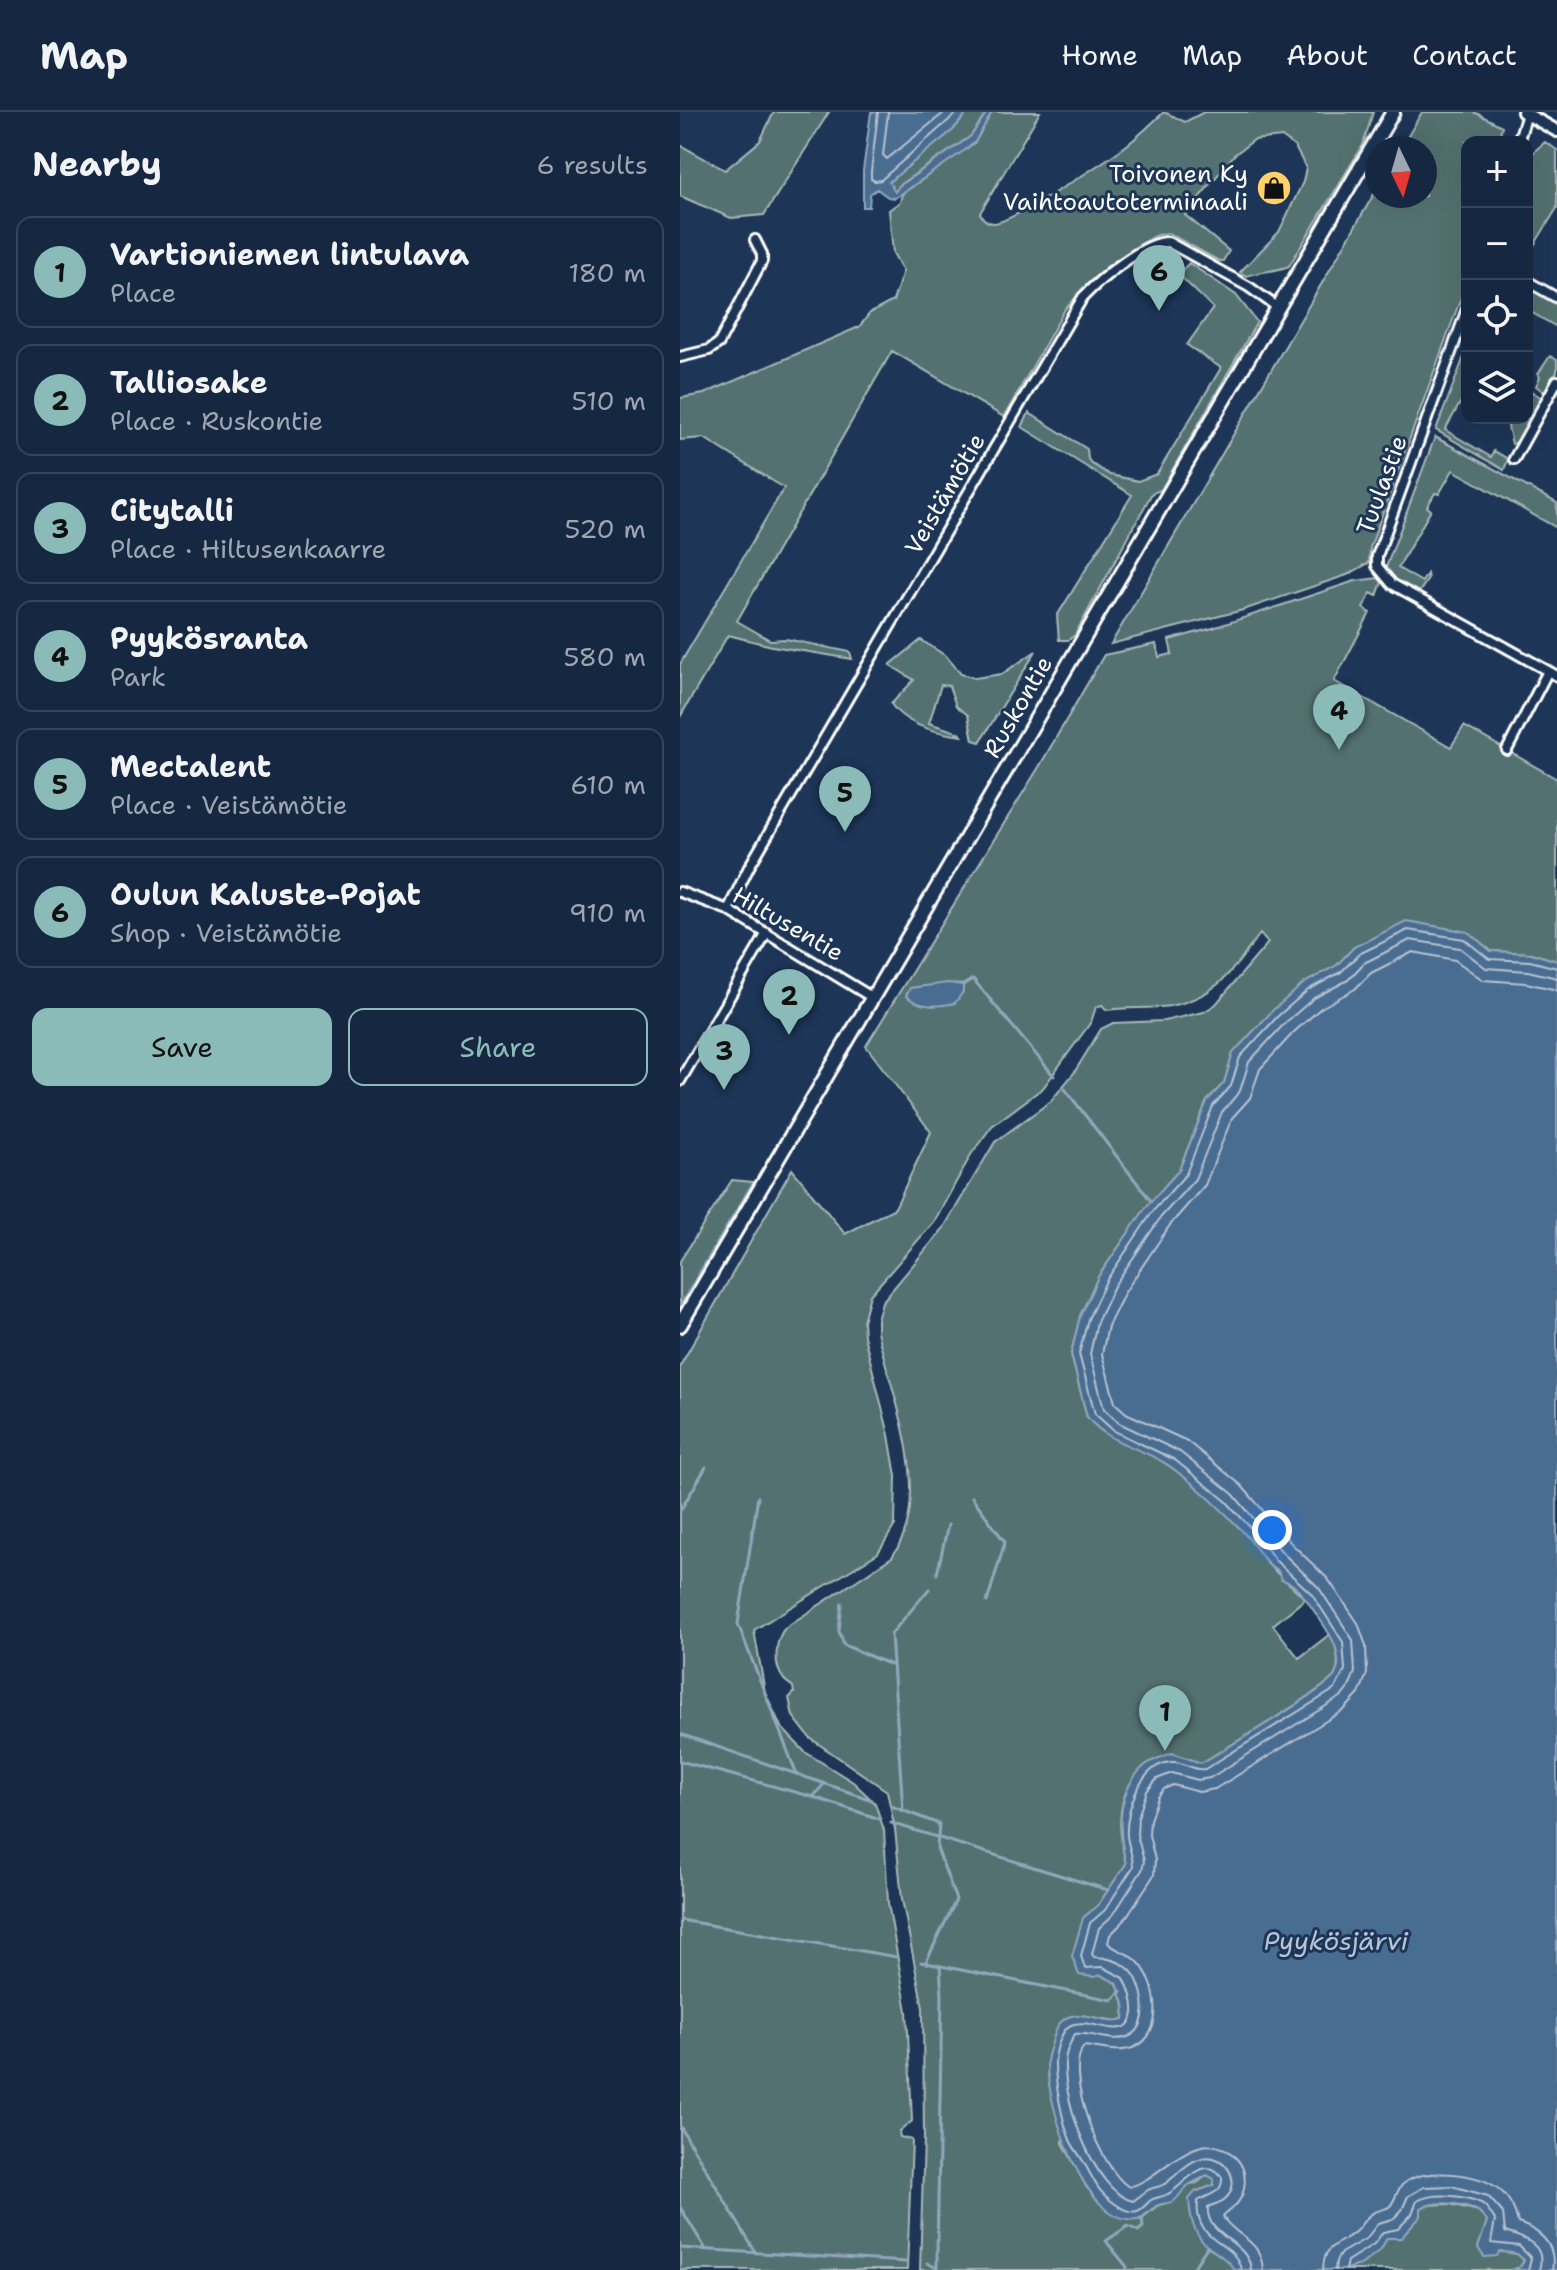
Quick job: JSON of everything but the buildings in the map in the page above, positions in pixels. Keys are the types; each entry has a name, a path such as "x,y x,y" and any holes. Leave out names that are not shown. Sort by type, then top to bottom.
{"main road":[{"name":"Ruskontie","path":"680,1325 1393,112"}],"street":[{"path":"1520,136 1526,113 1557,131"},
{"path":"680,357 709,350 719,343 762,261 755,240"},
{"name":"Veistämötie","path":"728,910 764,841 1070,319 1092,287 1152,245 1168,242 1249,287 1277,307"},
{"path":"1533,284 1557,298"},
{"name":"Tuulastie","path":"1461,325 1377,556 1377,566 1392,584 1553,673"},
{"path":"1514,459 1557,381"},
{"path":"1507,750 1553,673"},
{"name":"Hiltusentie","path":"680,892 728,910 873,998"},
{"path":"680,1081 767,933"}],"green space":[{"path":"774,112 829,112 764,215 731,218 680,196 680,145 725,170 760,141"},
{"path":"968,112 987,112 971,136 899,185 895,192 888,182 953,130"},
{"path":"992,112 1040,112 980,213 986,221 994,223 1021,212 1082,176 1127,145 1164,112 1185,122 1204,112 1373,112 1363,145 1289,266 1246,276 1240,272 1279,232 1303,182 1306,168 1295,147 1282,137 1254,140 1234,155 1185,215 1229,251 1223,261 1168,233 1144,242 1105,268 1065,309 1004,417 892,351 737,621 770,640 786,639 850,652 852,659 772,646 728,635 680,717 680,664 784,488 704,438 680,440 680,398 704,394 859,327 870,313 893,301 903,271 893,253 889,210 900,202 902,194 975,142"},
{"path":"1422,112 1474,112 1502,126 1500,136 1461,136 1461,298 1370,548 1369,563 1347,575 1243,610 1111,644 1366,208 1437,208 1437,136 1408,136"},
{"path":"1545,142 1557,150 1557,208 1533,247 1533,208 1533,152"},
{"path":"1189,263 1236,295 1257,322 1161,490 1152,493 1075,635 1068,640 1059,640 1057,616 1132,495 1022,427 1029,413 1087,449 1092,464 1110,475 1138,481 1157,474 1221,368 1187,345 1213,308 1178,274"},
{"path":"1533,290 1557,304 1557,327 1533,313"},
{"path":"1550,356 1557,360 1557,372 1544,392 1536,386 1540,377 1538,374"},
{"path":"1461,365 1461,402 1445,430 1491,457 1494,451 1508,459 1504,470 1436,430"},
{"path":"1533,392 1542,398 1533,414"},
{"path":"1510,424 1528,424 1518,442 1512,444"},
{"path":"1435,437 1557,503 1557,528 1453,470 1427,507 1431,510 1398,568 1422,582 1427,574 1428,579 1416,592 1385,570"},
{"path":"1378,578 1382,582 1377,596 1371,593 1363,608 1370,613 1334,681 1451,747 1464,726 1557,779 1557,961 1531,953 1491,951 1468,932 1373,940 1354,947 1337,965 1303,984 1233,1053 1224,1083 1207,1101 1179,1170 1147,1206 1098,1277 1080,1316 1071,1354 1087,1417 1161,1460 1193,1484 1233,1521 1268,1564 1305,1599 1273,1625 1299,1658 1330,1634 1337,1654 1337,1670 1329,1682 1273,1719 1201,1763 1172,1753 1134,1779 1126,1792 1121,1812 1126,1864 1098,1905 1083,1918 1101,1975 1117,1983 1125,2007 1124,2019 1117,2021 1079,2015 1063,2143 1087,2188 1141,2219 1157,2206 1174,2200 1189,2184 1197,2183 1207,2175 1215,2179 1214,2185 1195,2192 1207,2247 1227,2259 1235,2270 920,2270 924,2138 923,2008 902,1899 895,1829 887,1791 810,1738 793,1716 789,1698 794,1693 793,1687 780,1673 777,1652 779,1638 786,1627 892,1557 905,1533 911,1476 900,1415 877,1331 882,1302 943,1229 995,1142 1051,1101 1074,1073 1101,1029 1113,1023 1164,1021 1204,1012 1216,1004 1268,943 1260,934 1222,980 1200,996 1162,1007 1107,1010 1102,1005 1096,1007 1091,1022 1043,1088 992,1126 972,1153 934,1222 870,1295 863,1321 864,1336 896,1476 895,1525 878,1553 754,1630 765,1692 781,1727 805,1752 853,1782 875,1803 884,1830 888,1903 907,2011 912,2121 899,2132 900,2137 912,2140 907,2270 680,2270 680,1366 792,1169 845,1234 895,1208 931,1132 866,1046 1039,767 1104,655 1156,644 1159,657 1172,654 1169,640 1355,581"},
{"path":"921,640 946,656 961,674 975,678 1002,674 1036,651 980,742 973,740 968,715 956,706 949,686 941,685 929,723 962,736 913,723 891,704 914,680 890,665"},
{"path":"732,1180 756,1185 680,1314 680,1261"},
{"path":"1450,2204 1479,2211 1487,2221 1478,2248 1517,2254 1524,2260 1521,2266 1510,2270 1343,2270 1421,2208"}],"water":[{"path":"871,112 968,112 953,130 889,182 895,192 899,186 971,136 987,112 992,112 975,142 965,150 895,198 877,189 870,194 869,207 863,207 863,171"},
{"name":"Pyykösjärvi","path":"1406,921 1468,932 1491,951 1531,953 1557,961 1557,2270 1510,2270 1521,2266 1524,2260 1517,2254 1500,2251 1497,2256 1484,2257 1478,2248 1487,2221 1472,2208 1442,2203 1421,2208 1421,2216 1401,2238 1387,2238 1381,2249 1362,2264 1343,2270 1235,2270 1205,2244 1192,2220 1189,2199 1195,2192 1214,2185 1214,2179 1207,2175 1186,2187 1174,2201 1156,2206 1137,2219 1118,2216 1100,2204 1085,2184 1061,2132 1053,2105 1047,2063 1058,2026 1067,2018 1082,2015 1108,2020 1124,2019 1125,2007 1117,1983 1101,1975 1079,1975 1072,1956 1083,1918 1098,1905 1126,1864 1121,1838 1121,1812 1134,1777 1146,1765 1172,1753 1201,1763 1250,1733 1329,1682 1338,1667 1337,1652 1328,1631 1303,1595 1287,1581 1281,1580 1278,1571 1210,1499 1171,1467 1107,1435 1087,1417 1071,1354 1080,1316 1098,1277 1147,1206 1179,1170 1207,1101 1224,1083 1233,1053 1273,1010 1303,984 1337,965 1354,947"},
{"path":"948,983 963,985 963,992 955,1003 929,1006 906,996 910,988"}],"waterway":[{"path":"963,985 973,979 1054,1076"},
{"path":"1065,1089 1151,1201"},
{"path":"680,1306 752,1185"},
{"path":"680,1511 706,1467"},
{"path":"758,1497 738,1624 797,1775"},
{"path":"972,1497 1005,1542 987,1602"},
{"path":"937,1574 948,1525"},
{"path":"903,1810 891,1634 929,1589"},
{"path":"842,1603 839,1631 844,1645 893,1666"},
{"path":"680,1734 872,1800"},
{"path":"680,1761 813,1797 880,1819"},
{"path":"813,1797 824,1784"},
{"path":"891,1806 939,1824 937,1848 956,1900 926,1962"},
{"path":"891,1823 1108,1890"},
{"path":"680,1920 897,1957"},
{"path":"921,1962 1112,2000 1121,1991"},
{"path":"937,2253 940,1966"},
{"path":"680,2126 756,2253"},
{"path":"680,2207 705,2248"},
{"path":"1126,2270 1127,2267 1106,2241 1128,2226 1138,2231 1143,2227 1142,2218"},
{"path":"1192,2270 1207,2247"},
{"path":"680,2248 906,2262"},
{"path":"937,2255 937,2270"},
{"path":"927,2263 937,2268"}],"place":[{"name":"Toivonen Ky Vaihtoautoterminaali","path":"1274,188"},
{"name":"Oulun Kaluste-Pojat","path":"1159,311"},
{"name":"Pyykösranta","path":"1339,750"},
{"name":"Mectalent","path":"845,832"},
{"name":"Talliosake","path":"789,1035"},
{"name":"Citytalli","path":"724,1090"},
{"name":"Vartioniemen lintulava","path":"1165,1751"}]}
